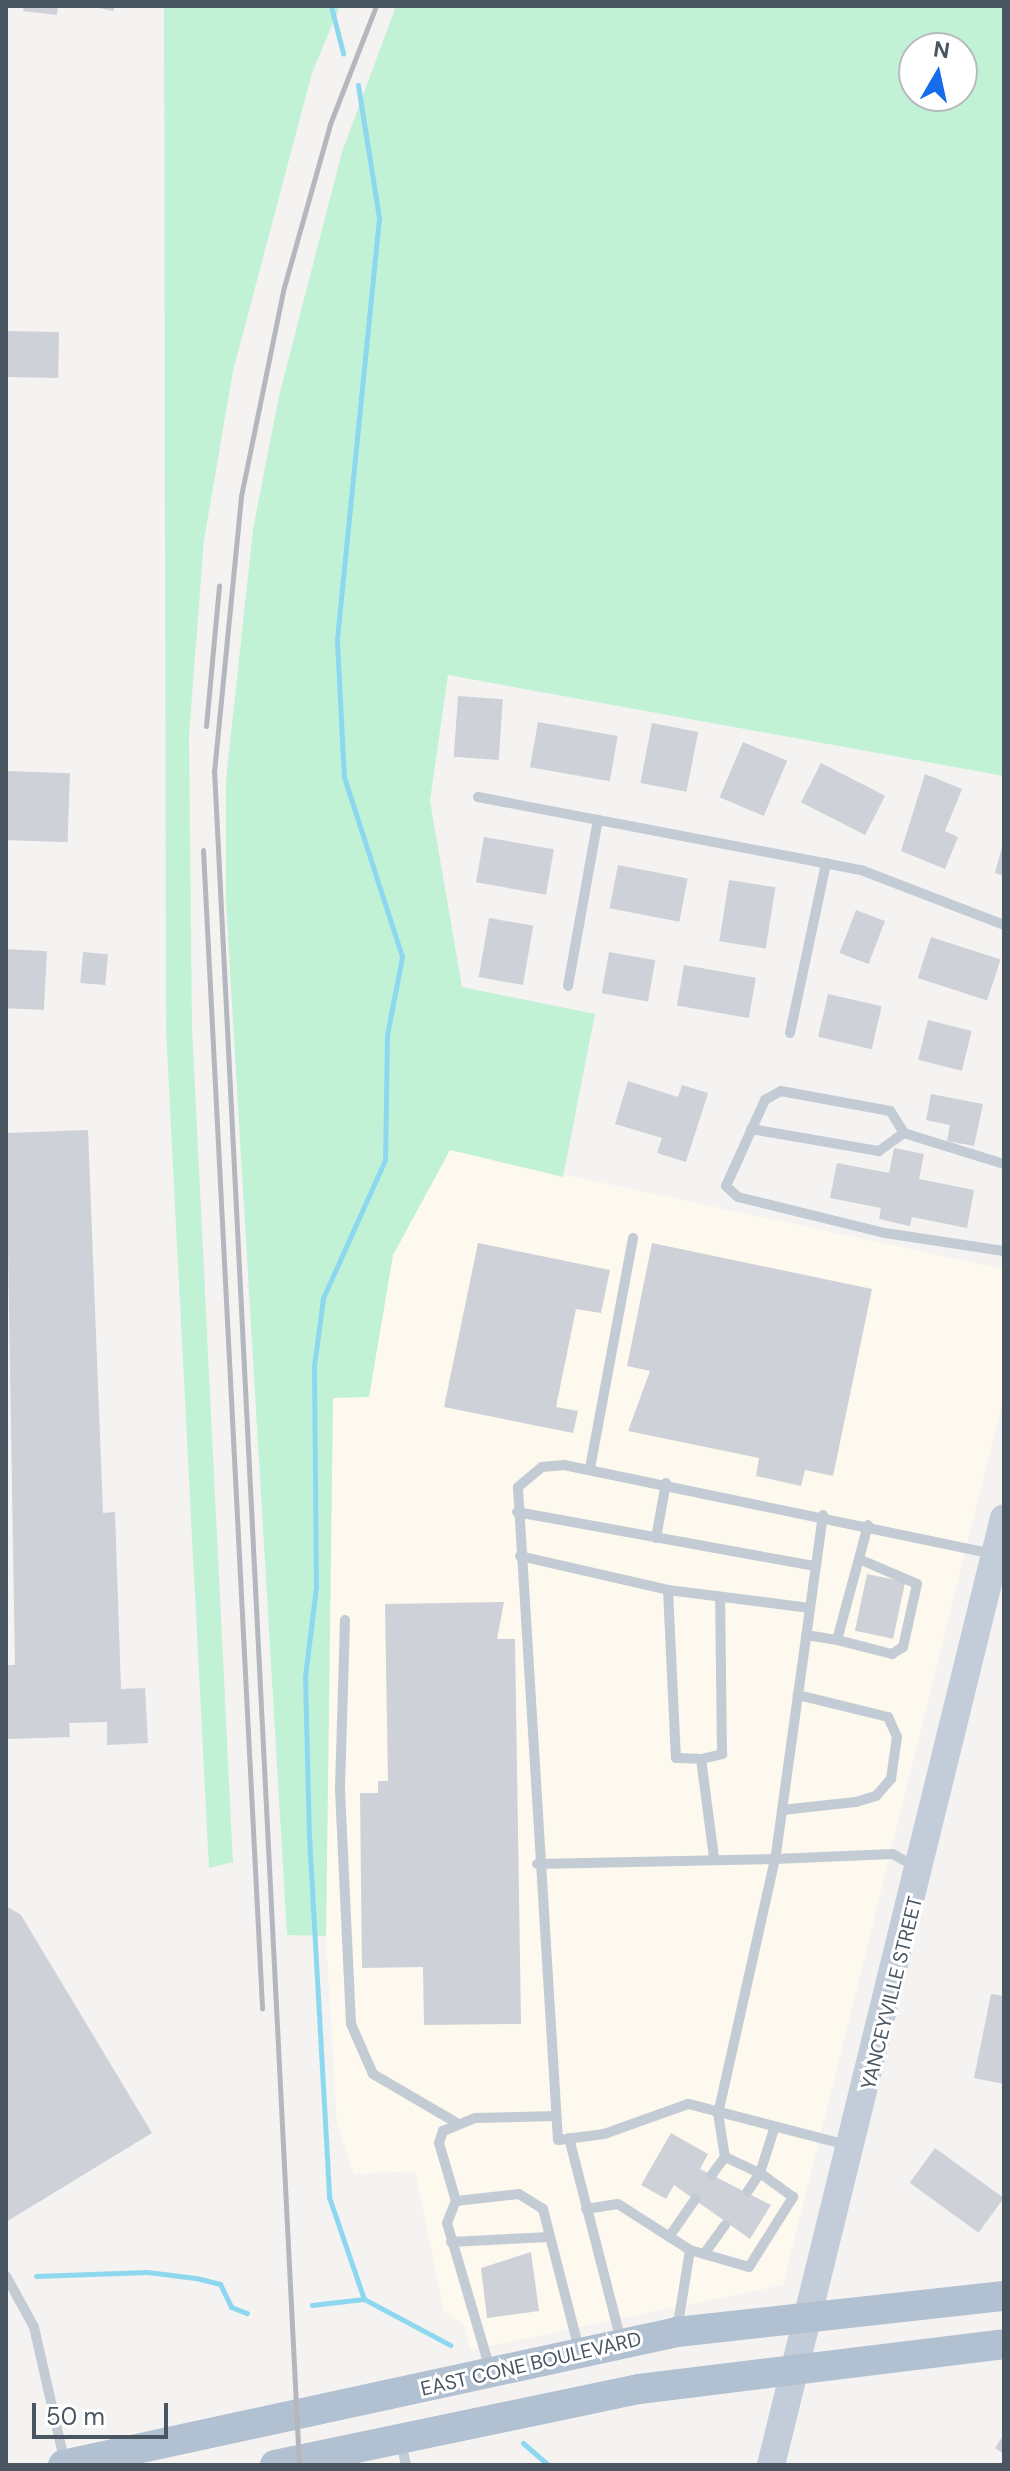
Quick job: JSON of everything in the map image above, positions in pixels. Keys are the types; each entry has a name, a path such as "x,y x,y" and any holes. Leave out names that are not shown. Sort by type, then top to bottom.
{"main road":[{"name":"YANCEYVILLE STREET","path":"771,2465 922,1871 1004,1518"},
{"name":"EAST CONE BOULEVARD","path":"65,2465 677,2332 810,2314 1004,2296"},
{"path":"275,2465 403,2451 797,2365 1004,2344"}],"lane":[{"path":"478,797 826,863 1004,925"},
{"path":"568,986 598,820"},
{"path":"790,1033 826,863"},
{"path":"1004,1164 904,1133 890,1111 781,1091 765,1100 726,1186 738,1197 1004,1251"},
{"path":"751,1129 879,1151 904,1133"},
{"path":"590,1468 633,1238"},
{"path":"853,2147 718,2113 672,2106 604,2134 558,2140 537,1864 517,1512 526,1475 542,1467 590,1468 823,1515 996,1555"},
{"path":"656,1538 666,1483"},
{"path":"517,1512 815,1566"},
{"path":"711,2176 725,2157 718,2113 775,1859 823,1515"},
{"path":"837,1640 868,1525"},
{"path":"520,1556 668,1590 810,1608"},
{"path":"806,1635 892,1654 903,1647 917,1584 909,1574 859,1559"},
{"path":"668,1590 676,1758 701,1759 722,1754 720,1598"},
{"path":"345,1620 340,1790 351,2024 373,2074 455,2122 556,2116"},
{"path":"782,1810 856,1802 876,1796 891,1779 897,1737 888,1717 798,1695"},
{"path":"701,1759 714,1858"},
{"path":"537,1864 893,1854 922,1871"},
{"path":"455,2122 439,2143 456,2201 448,2214 451,2242 463,2298 479,2325 491,2372"},
{"path":"748,2191 760,2173 774,2129"},
{"path":"569,2138 621,2343"},
{"path":"586,2209 612,2202 690,2250 749,2267 793,2197 760,2173 725,2157"},
{"path":"456,2201 530,2197 543,2209 580,2351"},
{"path":"669,2237 696,2198"},
{"path":"704,2254 725,2225"},
{"path":"451,2242 550,2237"},
{"path":"677,2332 690,2250"},
{"path":"6,2276 34,2327 65,2465"}],"shaded area":[{"path":"450,1150 1004,1269 1004,1396 783,2285 470,2350 465,2326 444,2312 415,2171 354,2174 337,2125 326,1936 333,1398 369,1396 393,1255"}],"green space":[{"path":"164,6 340,6 312,73 233,371 204,540 189,735 192,1027 233,1862 209,1868 166,1031"},
{"path":"396,6 1004,6 1004,776 448,675 430,801 462,987 595,1014 563,1177 450,1150 393,1255 369,1397 333,1398 326,1936 287,1935 226,902 226,780 253,529 279,396 342,152"}],"building":[{"path":"24,6 58,6 57,15 23,11"},
{"path":"88,6 114,6 114,11"},
{"path":"6,331 59,332 58,378 6,377"},
{"path":"458,696 503,699 499,760 454,757"},
{"path":"538,722 618,736 610,781 530,767"},
{"path":"652,723 698,732 686,792 640,783"},
{"path":"743,742 787,761 764,816 720,797"},
{"path":"821,763 885,796 865,835 801,802"},
{"path":"6,771 70,773 68,842 6,840"},
{"path":"925,774 962,789 945,831 958,837 945,869 901,851"},
{"path":"484,837 554,849 546,895 476,882"},
{"path":"1004,844 1004,876 995,873"},
{"path":"618,865 688,879 679,922 610,908"},
{"path":"729,880 775,887 766,949 719,941"},
{"path":"856,910 885,921 868,964 840,953"},
{"path":"489,918 533,926 523,985 479,977"},
{"path":"931,937 1000,960 987,1000 918,978"},
{"path":"6,949 47,951 44,1010 6,1008"},
{"path":"83,952 108,954 105,985 80,983"},
{"path":"609,952 655,960 648,1002 602,993"},
{"path":"684,965 756,978 749,1018 677,1005"},
{"path":"828,994 882,1006 872,1049 818,1037"},
{"path":"928,1020 972,1031 962,1071 918,1060"},
{"path":"628,1081 678,1097 682,1085 708,1093 686,1162 657,1153 662,1138 615,1124"},
{"path":"931,1094 983,1104 974,1146 947,1141 950,1125 926,1120"},
{"path":"88,1130 103,1513 115,1512 121,1689 145,1688 148,1743 107,1745 107,1722 69,1723 70,1737 6,1739 6,1665 15,1665 6,1133"},
{"path":"894,1148 924,1154 919,1179 974,1190 967,1228 912,1217 910,1226 879,1219 881,1208 830,1198 837,1163 889,1173"},
{"path":"478,1243 610,1270 601,1313 576,1309 556,1407 578,1411 573,1433 444,1407"},
{"path":"652,1243 872,1289 833,1476 805,1470 801,1486 756,1476 759,1458 628,1431 650,1371 627,1366"},
{"path":"867,1574 905,1582 893,1639 855,1631"},
{"path":"504,1602 497,1639 515,1639 521,2024 424,2025 423,1967 362,1968 360,1793 378,1793 378,1781 388,1781 385,1604"},
{"path":"6,1906 21,1915 152,2133 6,2222"},
{"path":"991,1994 1004,1996 1004,2084 974,2078"},
{"path":"671,2133 708,2154 700,2169 771,2205 750,2239 674,2185 666,2199 641,2185"},
{"path":"935,2148 1004,2198 978,2233 910,2183"},
{"path":"531,2252 539,2311 487,2318 481,2268"},
{"path":"1004,2434 1004,2454 995,2448"}],"waterway":[{"path":"331,6 343,53"},
{"path":"358,85 379,218 337,641 344,777 402,957 387,1035 385,1160 323,1298 314,1366 316,1587 305,1676 309,1836 329,2197 364,2299 450,2345"},
{"path":"36,2276 147,2272 196,2278 220,2284 231,2307 247,2313"},
{"path":"312,2305 364,2299"},
{"path":"523,2443 548,2465"}],"railway":[{"path":"299,2465 214,772 241,496 284,287 330,124 376,6"},
{"path":"206,726 219,586"},
{"path":"203,850 262,2008"}]}
